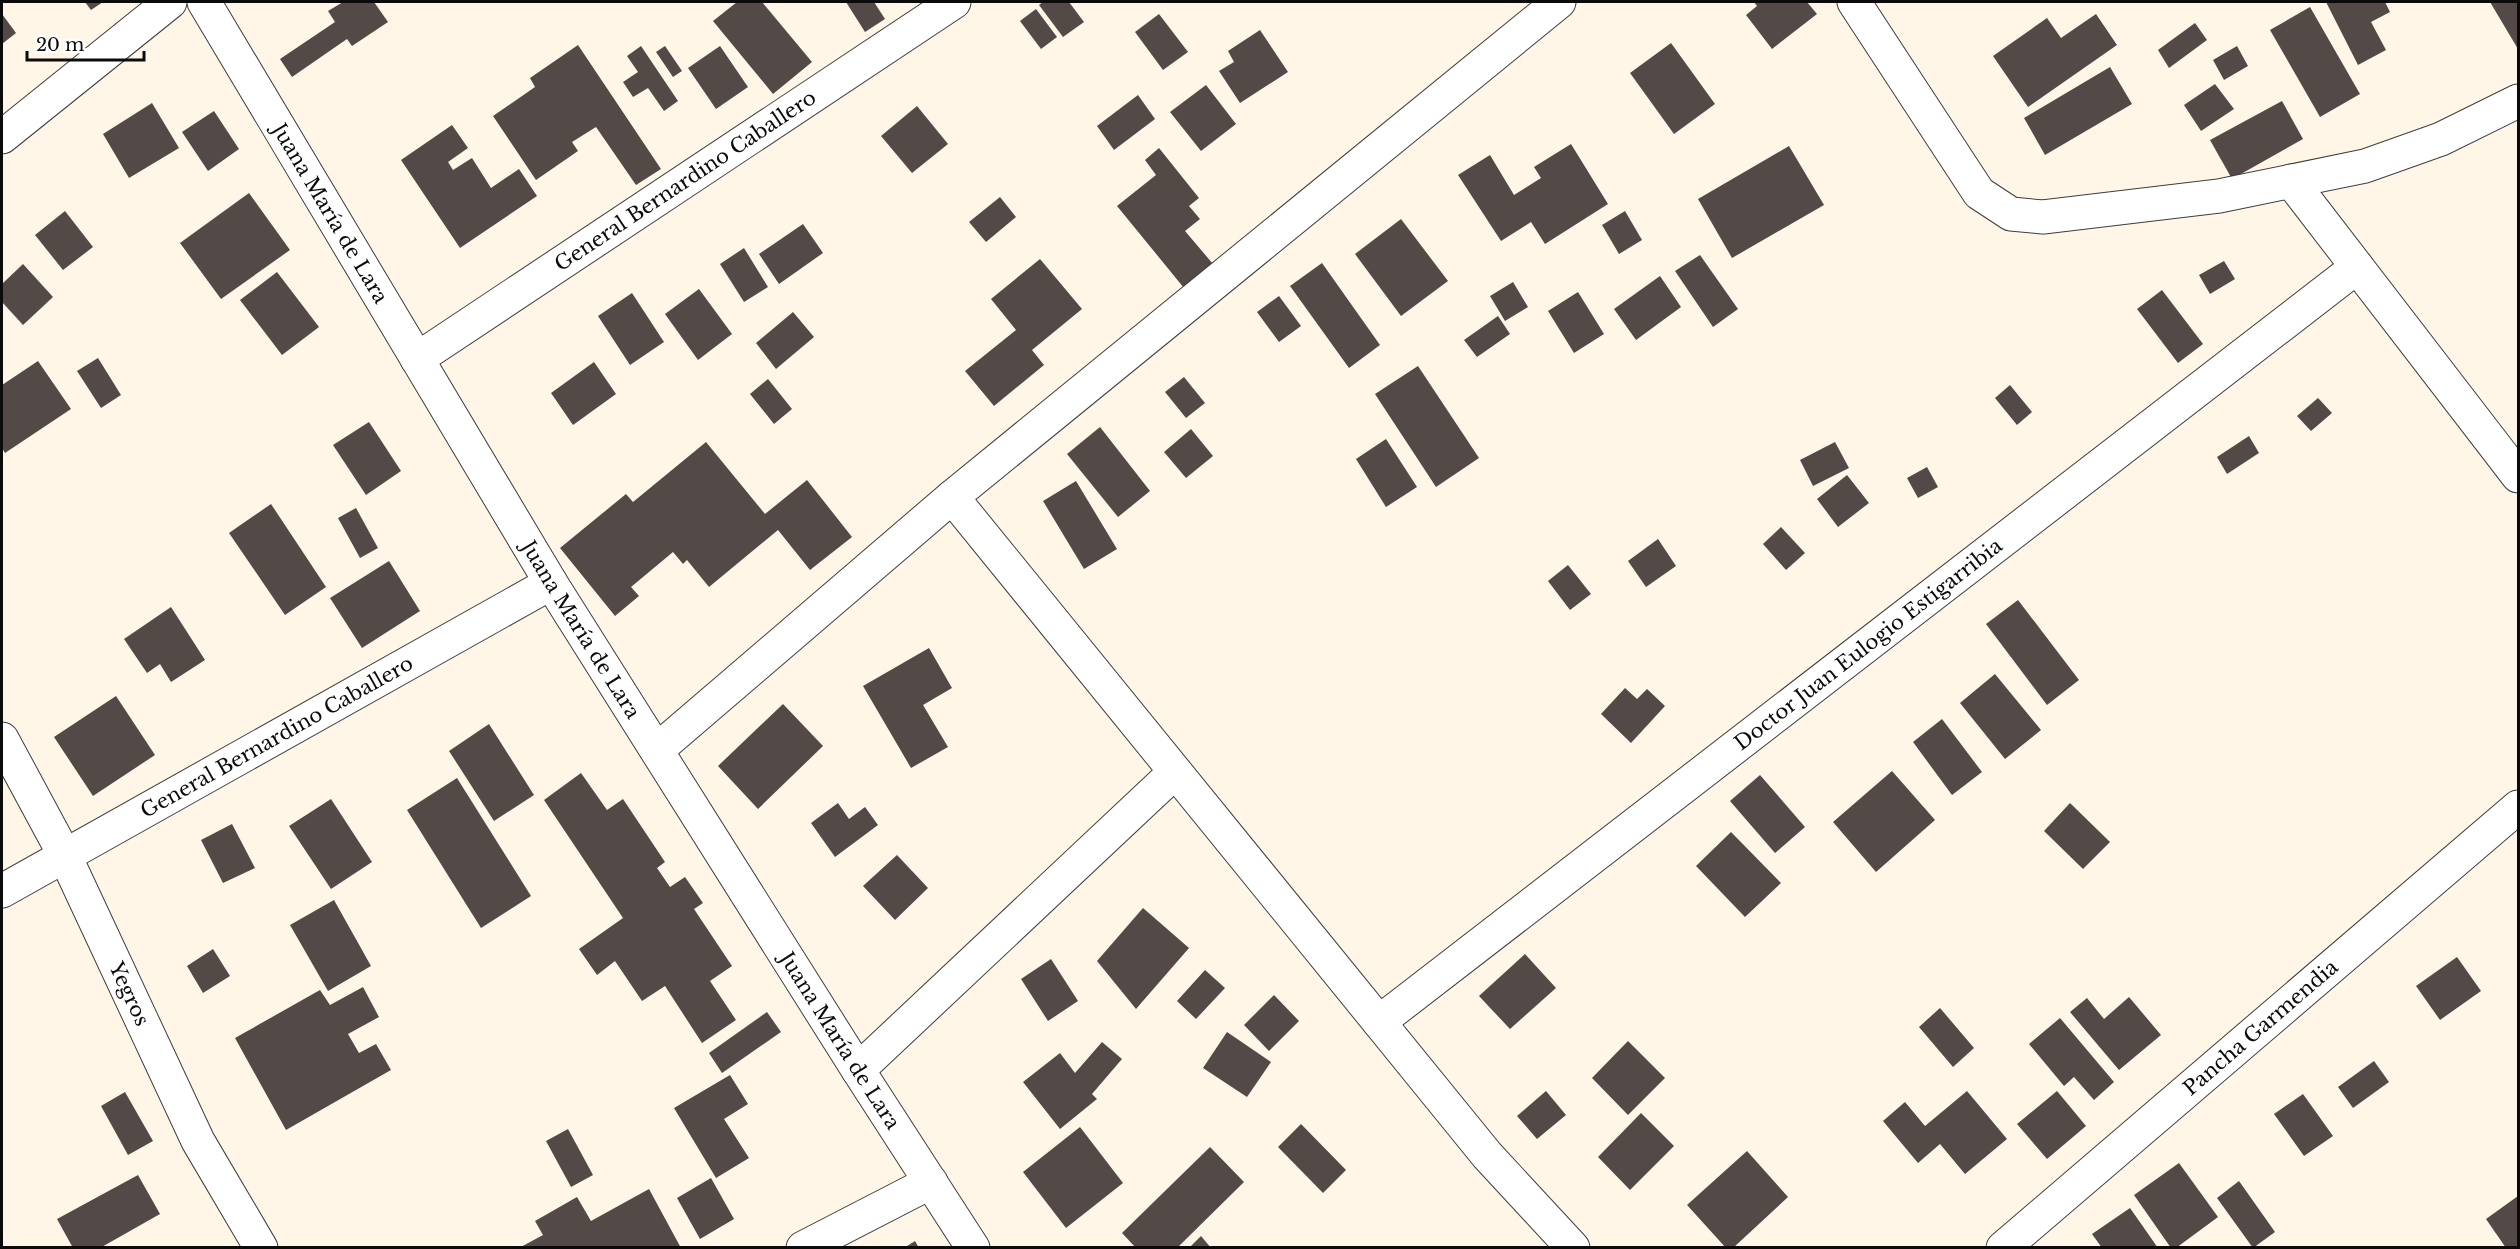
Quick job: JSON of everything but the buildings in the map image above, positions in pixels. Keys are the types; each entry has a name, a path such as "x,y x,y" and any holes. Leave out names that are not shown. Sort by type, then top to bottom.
{"street":[{"path":"2,137 170,2"},
{"name":"Juana María de Lara","path":"204,2 551,583 973,1248"},
{"name":"General Bernardino Caballero","path":"417,358 954,2"},
{"path":"657,750 951,497 1559,2"},
{"path":"1854,2 1979,193 2011,214 2043,217 2219,196 2365,166 2441,139 2518,101"},
{"path":"2291,181 2518,476"},
{"name":"Doctor Juan Eulogio Estigarribia","path":"1378,1022 2357,267"},
{"path":"951,497 1487,1155 1572,1248"},
{"name":"General Bernardino Caballero","path":"2,891 64,854 551,583"},
{"name":"Yegros","path":"2,739 64,854 198,1141 261,1248"},
{"path":"858,1070 1175,772"},
{"name":"Pancha Garmendia","path":"2003,1248 2518,807"},
{"path":"803,1248 931,1182"}]}
